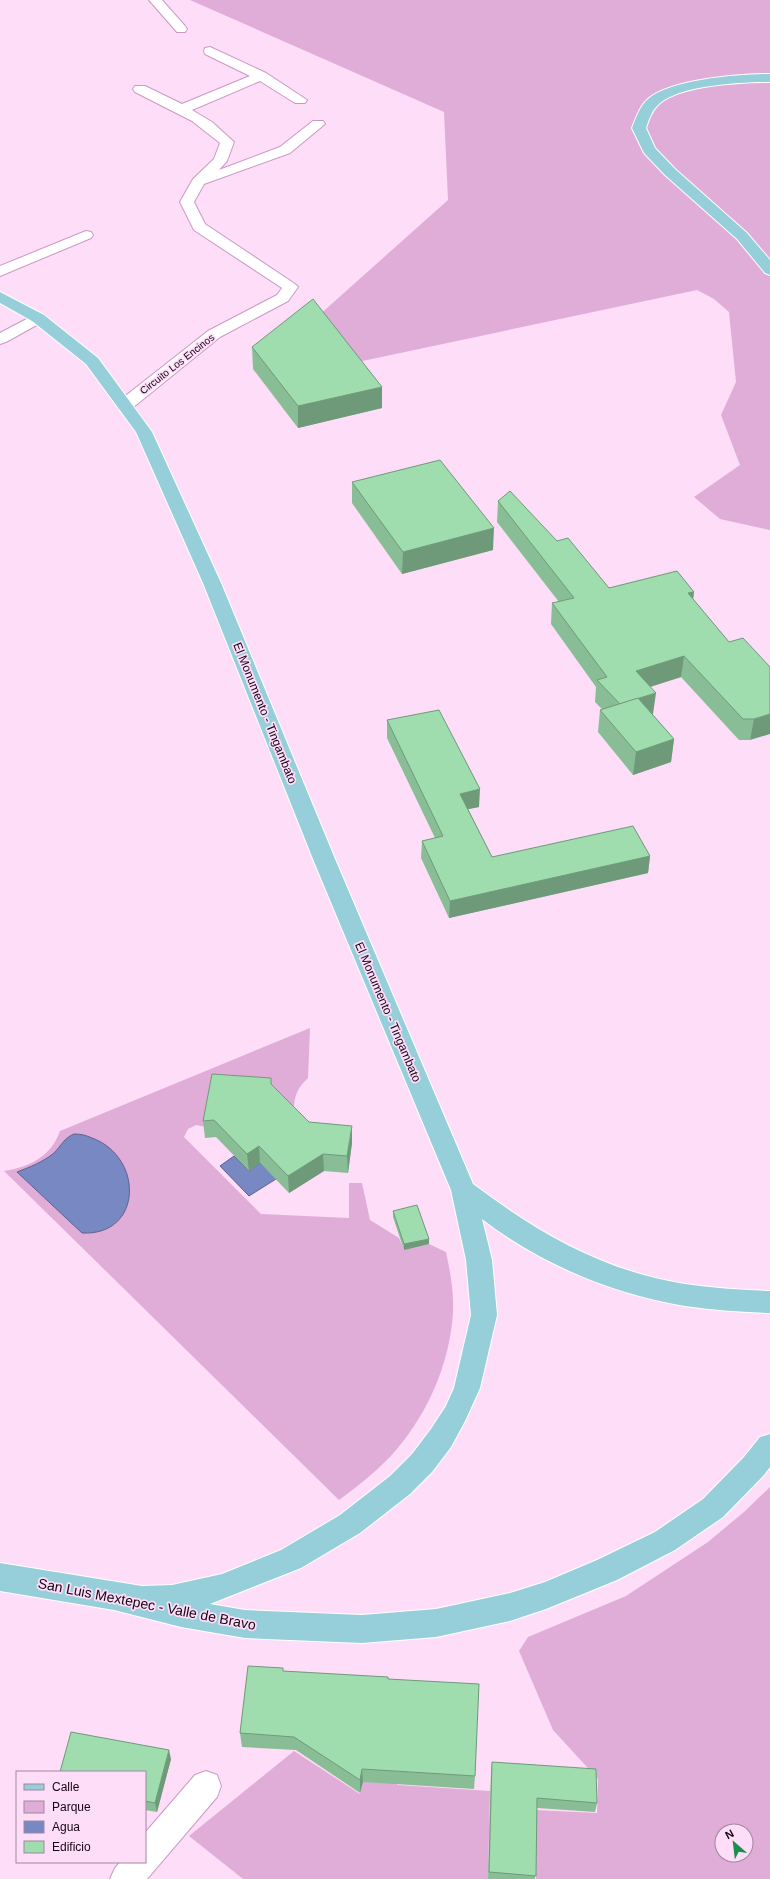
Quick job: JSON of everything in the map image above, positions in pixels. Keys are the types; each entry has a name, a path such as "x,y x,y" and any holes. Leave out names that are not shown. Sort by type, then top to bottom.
{"main road":[{"path":"770,78 751,77 723,80 688,87 658,98 644,112 638,128 649,150 670,172 742,236 770,270"},
{"name":"El Monumento - Tingambato","path":"0,297 38,318 92,361 144,432 212,583 324,858 463,1190 479,1260 484,1314 467,1388 456,1413 441,1438 422,1463 400,1485 350,1524 291,1559 223,1587 172,1599 142,1600 114,1596"},
{"path":"463,1190 491,1213 523,1235 558,1254 595,1271 634,1284 671,1293 708,1299 770,1302"},
{"name":"San Luis Mextepec - Valle de Bravo","path":"0,1577 114,1596 181,1613 244,1624 362,1629 436,1623 510,1607 546,1595 607,1570 665,1541 713,1508 754,1466 770,1446"}],"street":[{"path":"155,0 181,29"},
{"path":"210,51 261,76 300,100"},
{"path":"183,109 261,76"},
{"path":"140,89 183,109 213,128 227,142 220,161 198,182"},
{"path":"198,182 285,150 318,124"},
{"name":"Circuito Los Encinos","path":"124,405 214,334 283,298 290,287 199,227 187,202 198,182"},
{"path":"0,271 86,235"},
{"path":"0,339 38,318"},
{"path":"146,1856 206,1786"},
{"path":"126,1879 140,1863"}],"green space":[{"path":"190,0 770,0 770,530 720,519 694,497 740,465 721,415 736,382 729,312 714,299 697,290 353,363 317,317 448,200 444,112"},
{"path":"310,1028 308,1078 297,1092 294,1109 206,1127 196,1125 188,1129 184,1137 261,1214 349,1218 349,1183 362,1183 370,1220 399,1238 404,1250 429,1244 446,1252 452,1289 453,1312 447,1352 434,1390 415,1425 403,1442 378,1469 339,1500 4,1171 22,1167 45,1154 51,1148 60,1131"},
{"path":"770,1487 770,1879 536,1879 535,1810 597,1813 598,1779 553,1730 519,1651 528,1637 626,1596 708,1542 744,1512"},
{"path":"294,1751 360,1794 366,1769 398,1771 397,1785 490,1791 488,1879 243,1879 189,1836"}],"water":[{"path":"74,1134 81,1134 90,1137 109,1148 121,1161 128,1177 129,1194 126,1209 117,1222 102,1231 82,1233 17,1172 50,1156 65,1140"},
{"path":"234,1156 249,1171 260,1163 276,1179 249,1196 220,1166"}],"building":[{"path":"313,299 382,387 298,406 252,347"},
{"path":"440,460 494,528 403,552 352,482"},
{"path":"510,491 557,541 568,538 609,588 677,571 694,592 688,593 729,642 743,638 770,667 770,714 754,719 743,719 684,656 636,671 656,693 620,704 597,680 607,677 552,603 574,598 498,501"},
{"path":"638,698 674,739 636,752 600,710"},
{"path":"439,710 480,789 460,794 492,857 633,826 650,856 450,901 422,841 443,836 387,720"},
{"path":"212,1074 271,1078 271,1084 309,1122 352,1126 347,1156 323,1154 288,1176 259,1146 247,1154 214,1120 203,1121"},
{"path":"417,1205 429,1239 404,1244 393,1211"},
{"path":"248,1666 283,1668 283,1671 479,1684 475,1776 362,1769 360,1780 294,1737 240,1733"},
{"path":"71,1732 169,1750 155,1803 146,1801 146,1771 60,1771"},
{"path":"492,1762 596,1769 597,1803 537,1798 536,1876 489,1872"}]}
